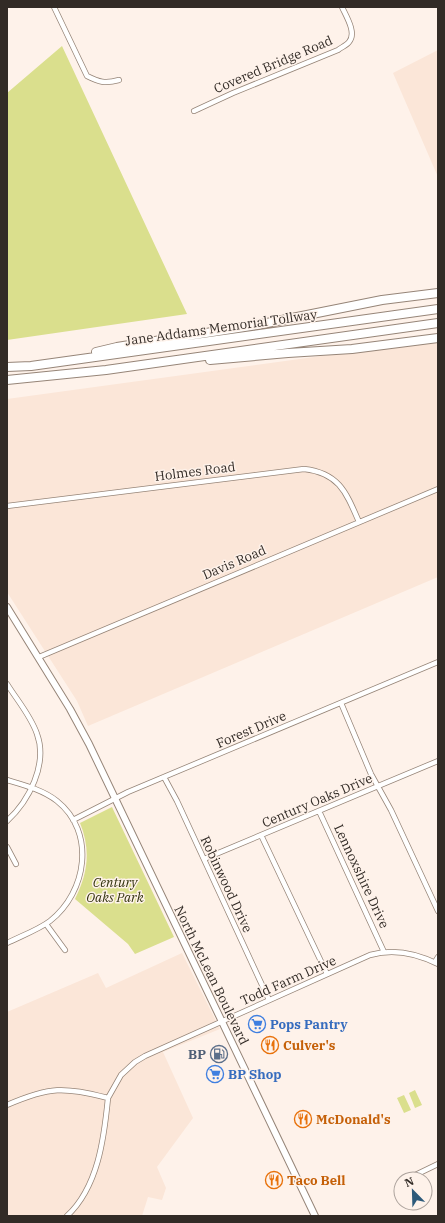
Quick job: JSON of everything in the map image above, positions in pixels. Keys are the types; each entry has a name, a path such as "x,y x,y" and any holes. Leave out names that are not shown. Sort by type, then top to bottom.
{"highway":[{"path":"47,364 117,347 257,325 382,300 438,293"},
{"name":"Jane Addams Memorial Tollway","path":"7,367 47,364 438,309"},
{"name":"Jane Addams Memorial Tollway","path":"7,380 106,370 438,323"},
{"path":"106,370 288,353 352,349 438,338"}],"main road":[{"path":"7,607 39,657"},
{"name":"North McLean Boulevard","path":"39,657 89,744 315,1216"}],"street":[{"path":"54,7 87,76 101,82 108,83 119,80"},
{"name":"Covered Bridge Road","path":"194,111 233,93 338,50 350,41 352,36 342,7"},
{"name":"Holmes Road","path":"7,506 304,468 321,472 334,479 347,494 359,522"},
{"name":"Davis Road","path":"39,657 438,489"},
{"name":"Forest Drive","path":"73,820 164,777 438,662"},
{"path":"7,684 29,718 37,734 39,741 40,762 31,788 22,804 7,821"},
{"path":"341,703 371,774 378,785 438,911"},
{"name":"Century Oaks Drive","path":"204,860 378,785 438,761"},
{"name":"Robinwood Drive","path":"164,777 269,1000"},
{"path":"7,780 31,788 57,801 73,820 78,831 82,848 81,871 76,887 68,901 46,924 7,944"},
{"name":"Lennoxshire Drive","path":"319,811 384,952"},
{"path":"261,835 327,974"},
{"path":"7,847 16,864"},
{"path":"46,924 65,950"},
{"name":"Todd Farm Drive","path":"67,1216 83,1196 94,1174 100,1154 108,1098 121,1075 134,1062 370,955 384,952 402,952 422,957 436,963"},
{"path":"436,963 438,957"},
{"path":"7,1105 30,1095 59,1089 80,1091 108,1098"},
{"path":"422,1171 438,1164"}],"shaded area":[{"path":"438,50 438,177 393,73"},
{"path":"438,340 438,577 88,726 77,701 7,592 7,399"},
{"path":"182,953 220,1029 163,1052 193,1118 157,1167 166,1188 162,1200 148,1197 142,1216 7,1216 7,1012 98,973 106,988"}],"green space":[{"path":"62,46 187,314 7,340 7,93"},
{"name":"Century Oaks Park","path":"112,807 174,937 135,954 128,944 75,899 83,880 87,852 80,823"},
{"path":"415,1090 422,1105 415,1108 409,1093"},
{"path":"404,1095 411,1110 404,1113 397,1098"}],"place":[{"name":"Pops Pantry","path":"257,1024"},
{"name":"Culver's","path":"270,1045"},
{"name":"BP","path":"219,1054"},
{"name":"BP Shop","path":"215,1074"},
{"name":"McDonald's","path":"303,1119"},
{"name":"Taco Bell","path":"274,1180"}]}
